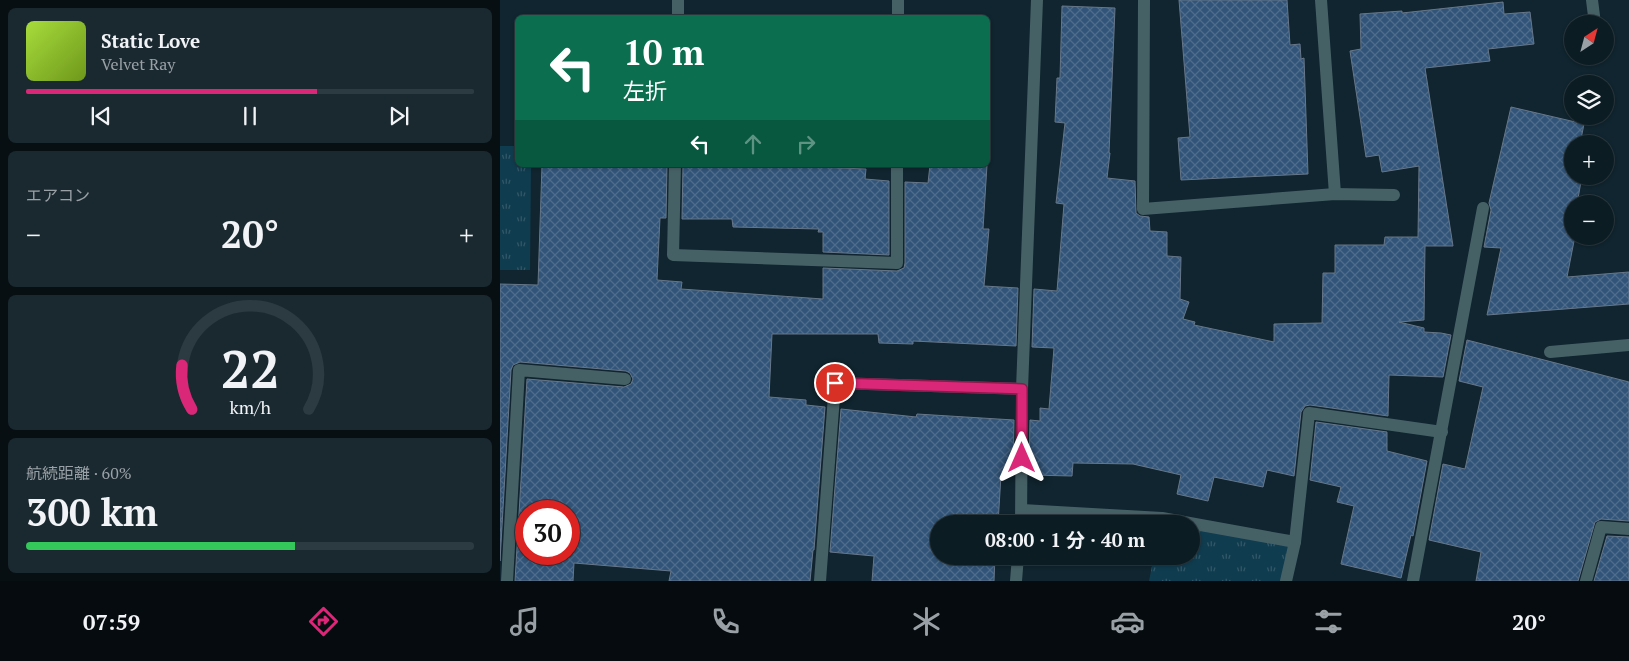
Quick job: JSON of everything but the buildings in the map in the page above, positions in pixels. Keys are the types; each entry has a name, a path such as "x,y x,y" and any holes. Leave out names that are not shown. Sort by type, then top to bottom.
{"street":[{"path":"678,0 678,15"},
{"path":"898,0 898,15"},
{"path":"1022,515 1022,389 1037,0"},
{"path":"1144,0 1143,209 1335,194 1394,195"},
{"path":"1320,0 1335,194"},
{"path":"1592,0 1594,15"},
{"path":"675,167 673,255 897,263 897,167"},
{"path":"1413,581 1483,208"},
{"path":"1550,352 1629,345"},
{"path":"508,581 519,370 625,379"},
{"path":"820,581 835,383 1022,389"},
{"path":"1286,581 1295,542 1309,413 1442,432"},
{"path":"1022,510 1162,518 1295,542"},
{"path":"1586,581 1601,527 1629,529"},
{"path":"1016,581 1017,565"}],"green space":[{"path":"500,146 515,146 515,167 531,167 530,270 500,270"},
{"path":"1200,526 1295,542 1286,581 1149,581 1152,565 1200,565"}],"route":[{"path":"835,383 1022,389 1022,458"}]}
